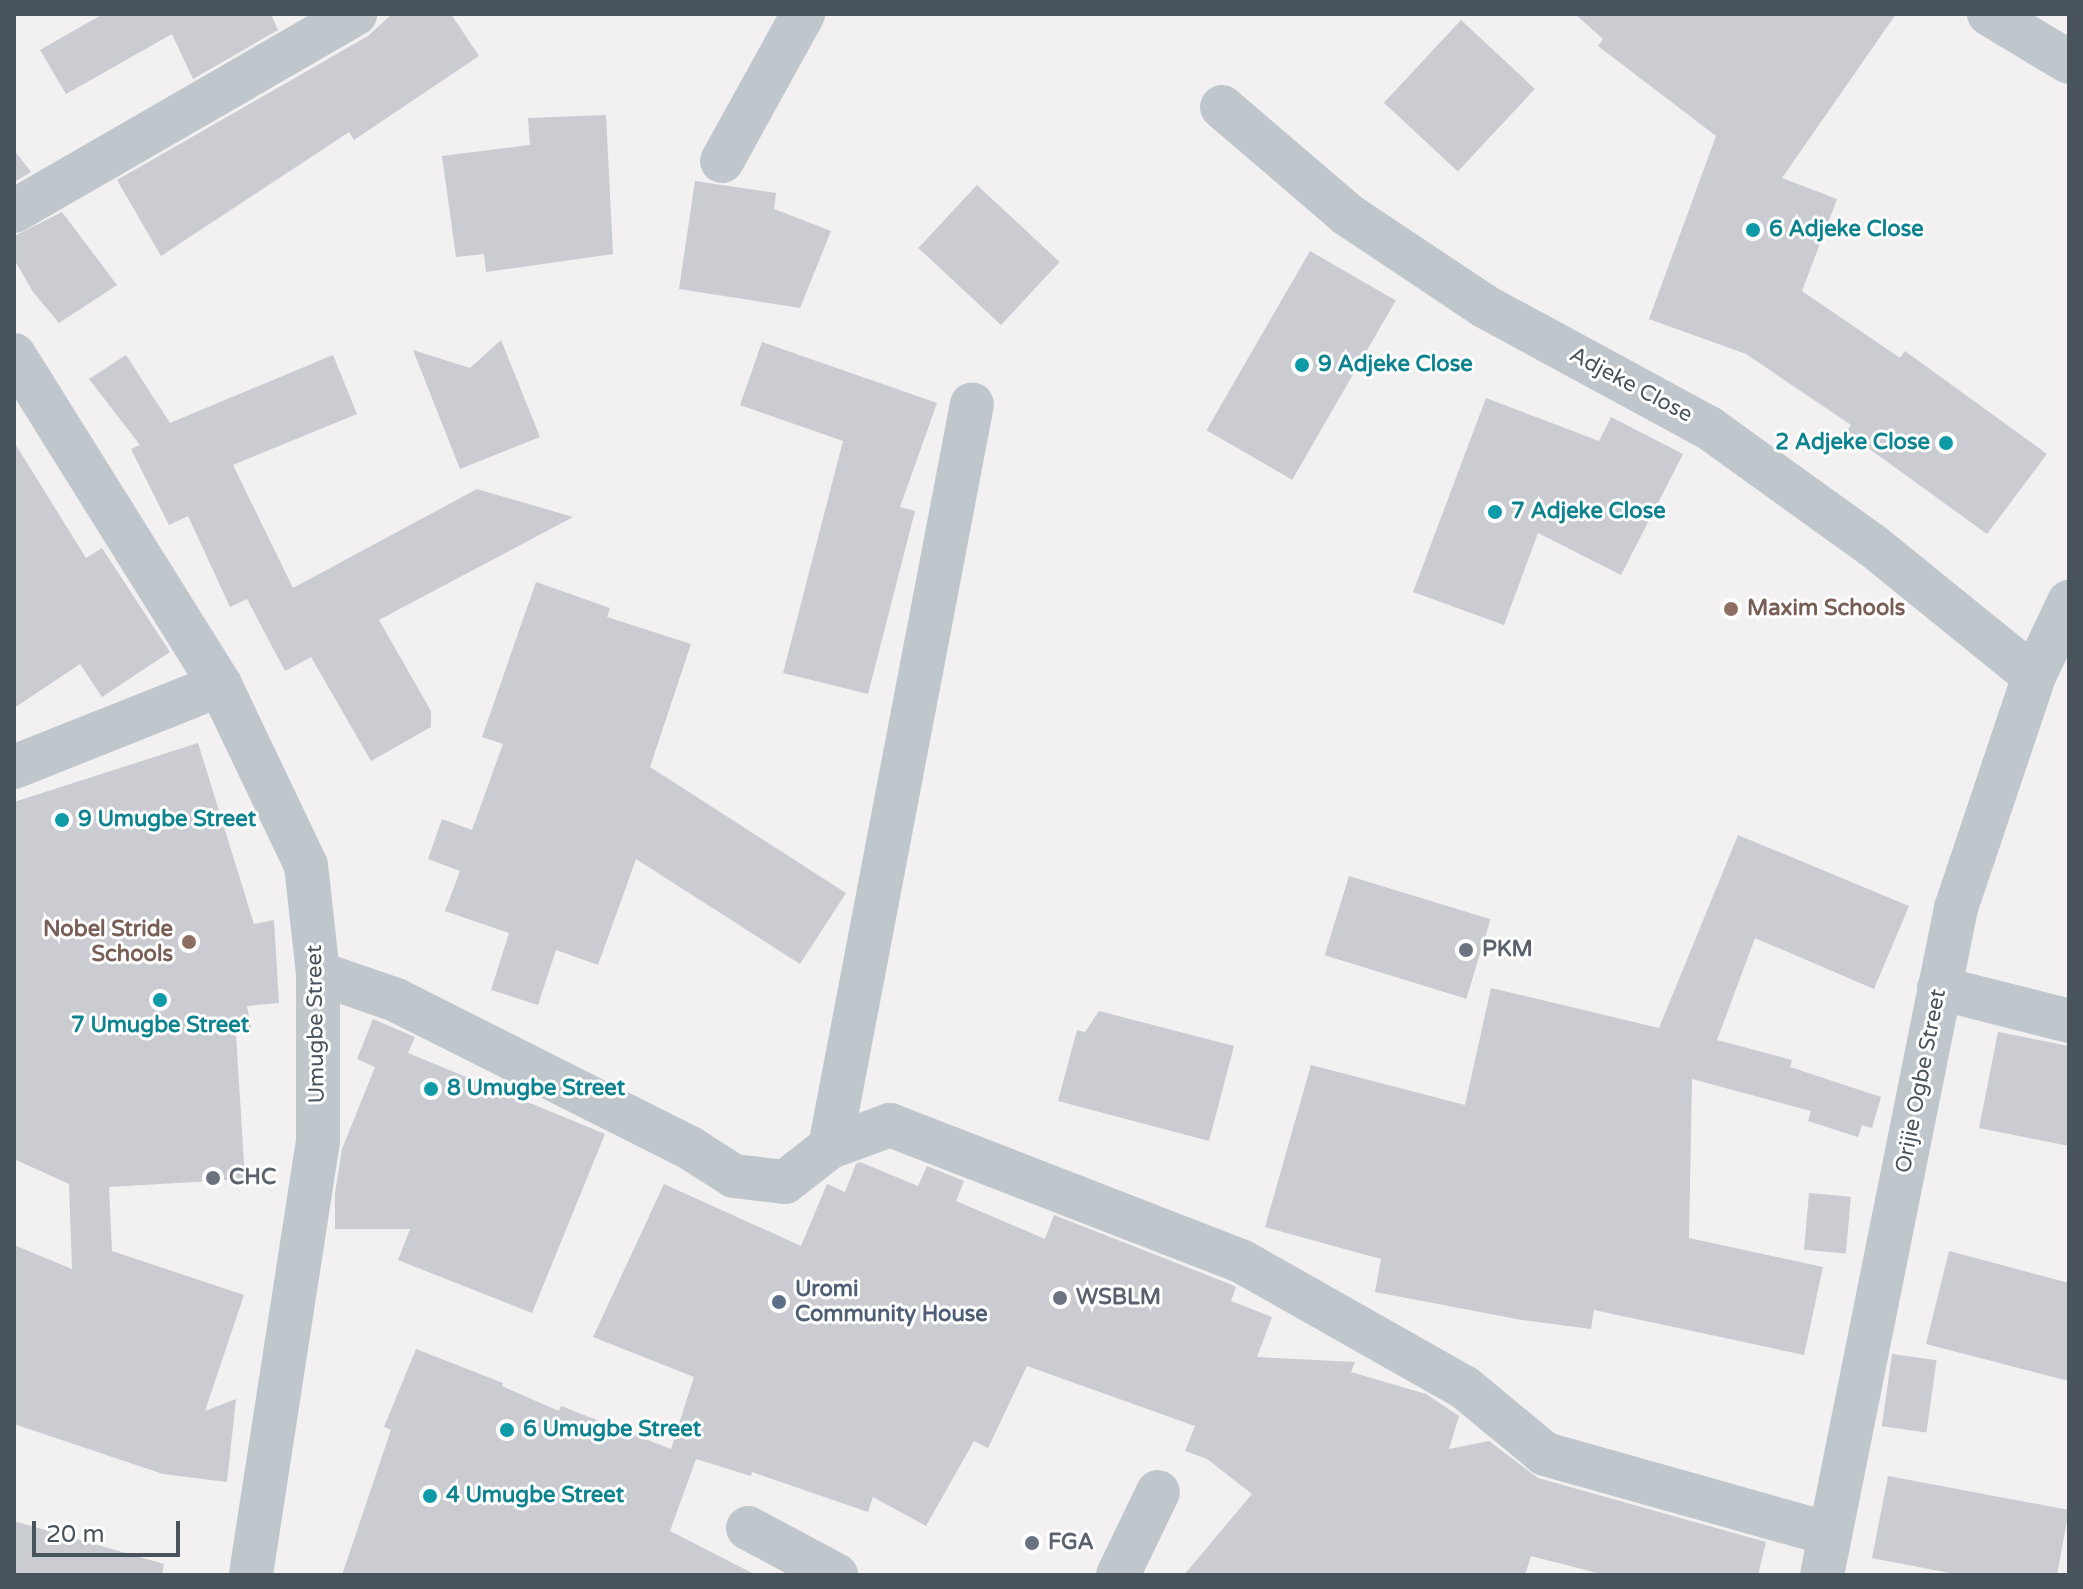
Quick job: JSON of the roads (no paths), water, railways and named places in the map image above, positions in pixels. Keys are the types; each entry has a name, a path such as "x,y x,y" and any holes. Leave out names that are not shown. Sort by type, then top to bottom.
{"street":[{"path":"14,211 355,14"},
{"path":"722,161 803,14"},
{"path":"1989,14 2069,62"},
{"name":"Adjeke Close","path":"1222,107 1348,215 1486,307 1709,428 1872,545 2034,676"},
{"name":"Umugbe Street","path":"14,355 220,685 306,865 318,973 318,1141 251,1575"},
{"path":"830,1147 972,404"},
{"name":"Orijie Ogbe Street","path":"1826,1555 1956,908 2034,676 2069,602"},
{"path":"14,767 220,685"},
{"path":"318,973 396,1000 690,1148 734,1176 785,1182 830,1147 890,1125 1241,1261 1464,1387 1545,1454 1826,1555"},
{"path":"1939,988 2069,1021"},
{"path":"1118,1575 1158,1492"},
{"path":"748,1528 836,1575"}],"place":[{"name":"6 Adjeke Close","path":"1753,230"},
{"name":"9 Adjeke Close","path":"1302,365"},
{"name":"2 Adjeke Close","path":"1946,443"},
{"name":"7 Adjeke Close","path":"1495,512"},
{"name":"Maxim Schools","path":"1731,609"},
{"name":"9 Umugbe Street","path":"62,820"},
{"name":"Nobel Stride Schools","path":"189,942"},
{"name":"PKM","path":"1466,950"},
{"name":"7 Umugbe Street","path":"160,1000"},
{"name":"8 Umugbe Street","path":"431,1089"},
{"name":"CHC","path":"213,1178"},
{"name":"WSBLM","path":"1060,1298"},
{"name":"Uromi Community House","path":"779,1302"},
{"name":"6 Umugbe Street","path":"507,1430"},
{"name":"4 Umugbe Street","path":"430,1496"},
{"name":"FGA","path":"1032,1543"}]}
